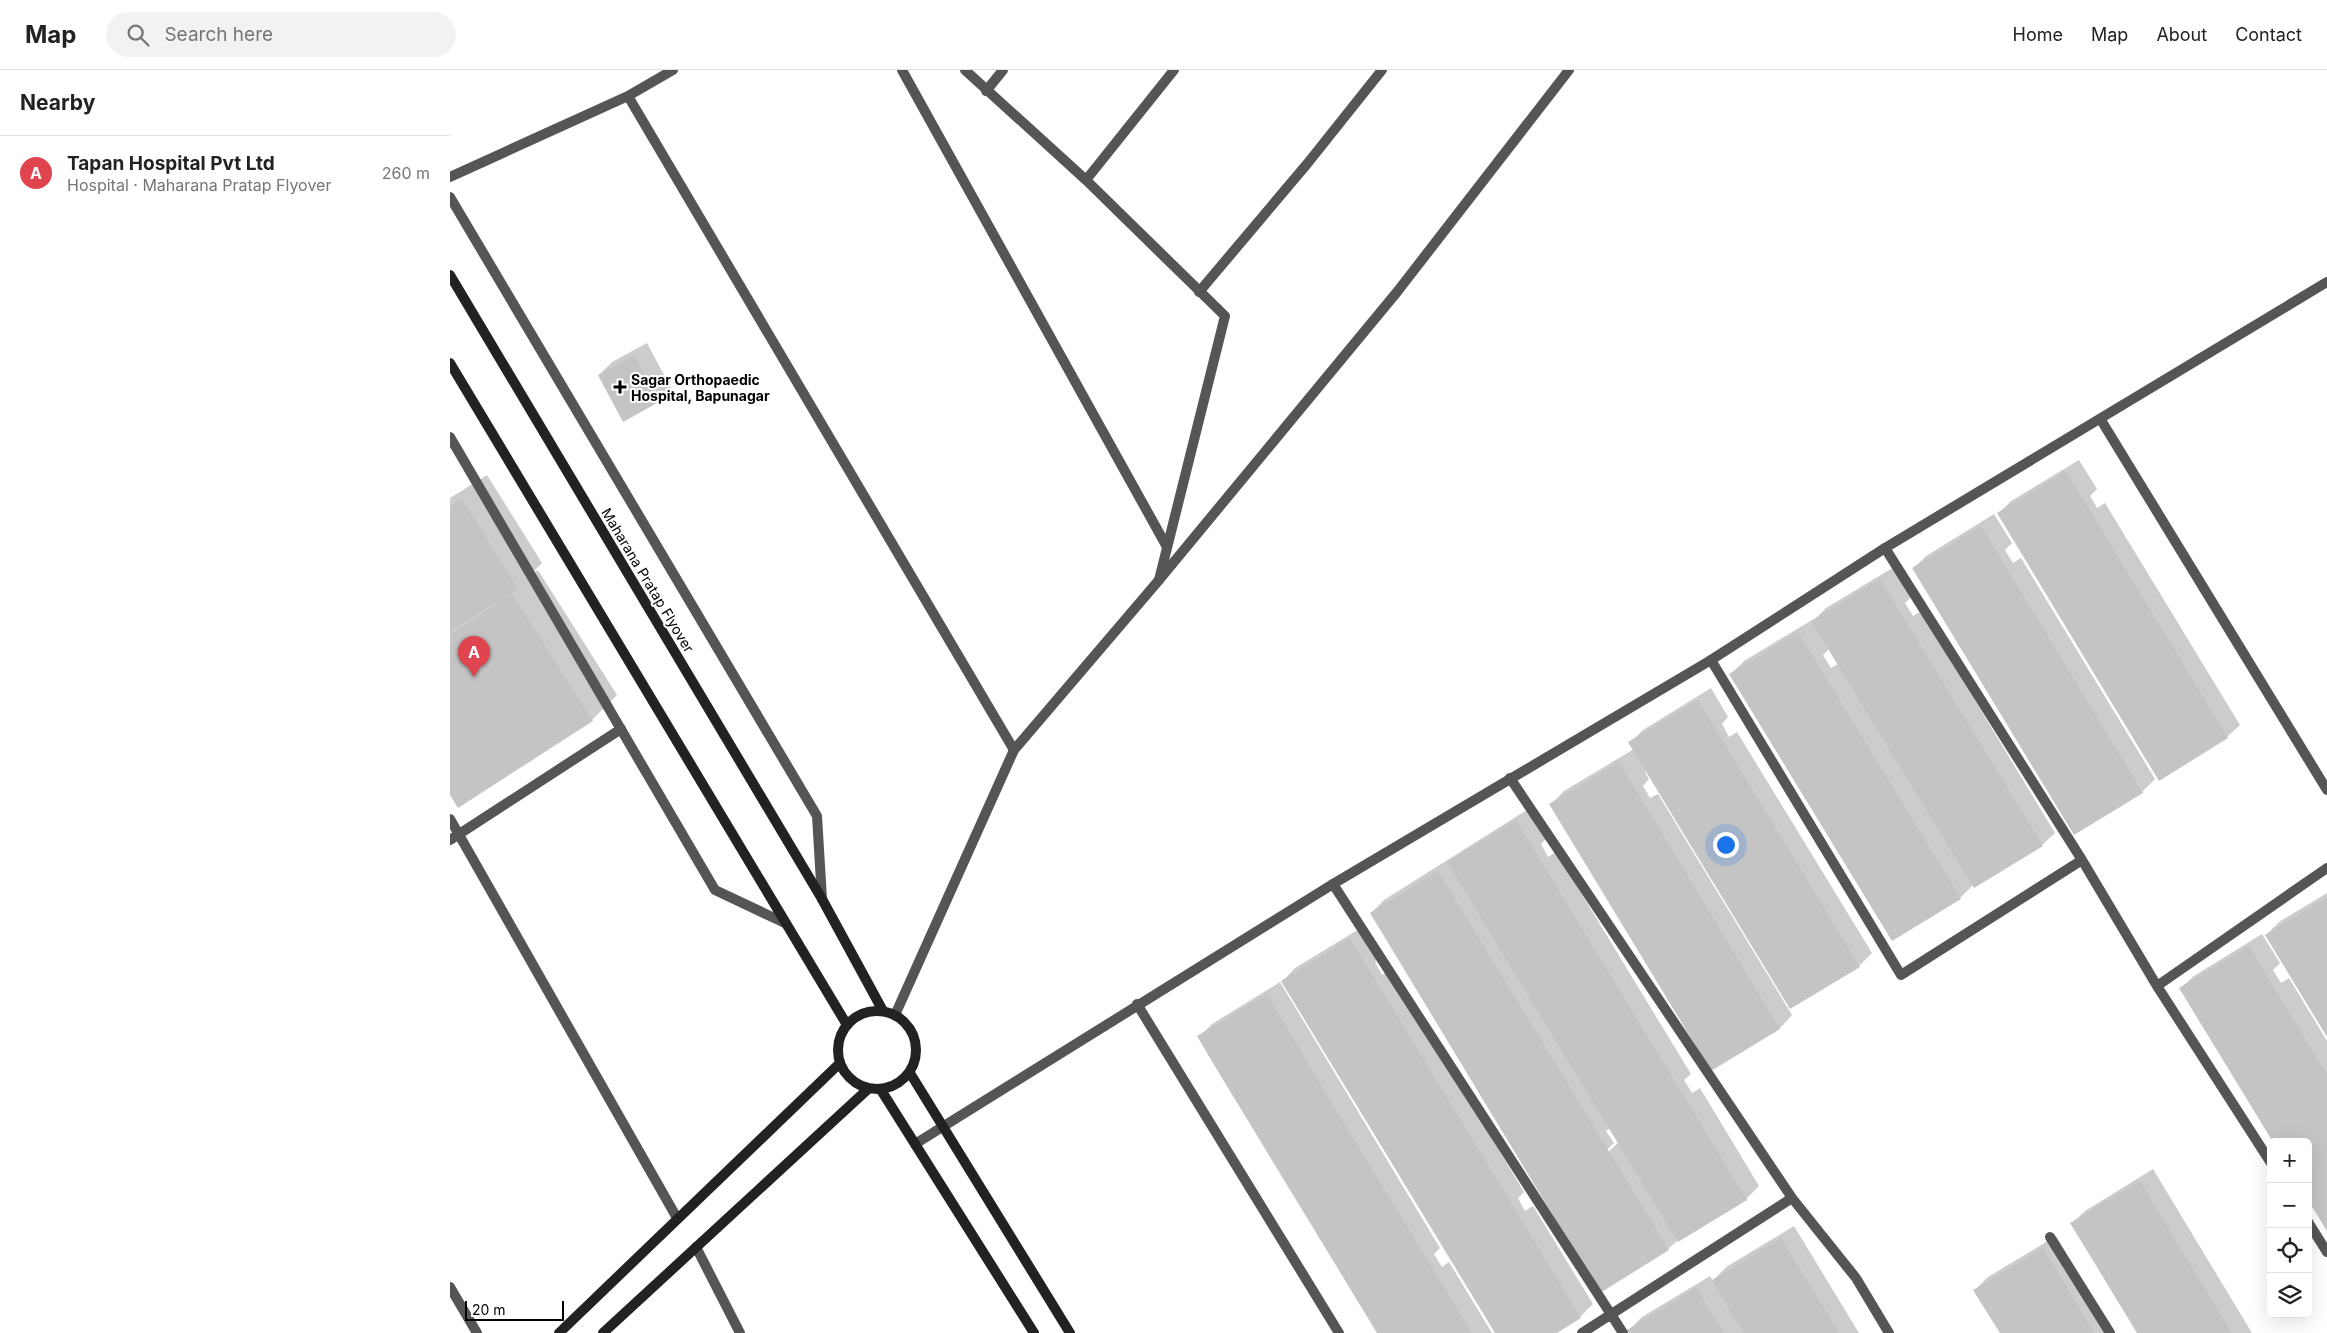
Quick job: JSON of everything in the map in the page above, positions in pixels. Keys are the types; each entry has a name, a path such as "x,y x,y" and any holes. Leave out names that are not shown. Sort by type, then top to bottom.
{"main road":[{"name":"Maharana Pratap Flyover","path":"450,275 788,841 883,1011"},
{"path":"450,363 784,923 847,1025"},
{"path":"883,1011 895,1015 906,1023 915,1041 915,1061 910,1073 892,1087 881,1090 868,1089 851,1079 840,1063 837,1050 840,1037 847,1025 857,1017 869,1012 883,1011"},
{"path":"559,1333 840,1063"},
{"path":"910,1073 1070,1333"},
{"path":"603,1333 868,1089"},
{"path":"881,1090 1034,1333"}],"street":[{"path":"450,177 628,96 673,70"},
{"path":"902,70 1167,547"},
{"path":"965,70 1086,180 1225,316 1159,580"},
{"path":"986,91 1002,70"},
{"path":"1086,180 1174,70"},
{"path":"1199,292 1307,164 1382,70"},
{"path":"895,1015 1014,750 1159,580 1397,292 1569,70"},
{"path":"628,96 1014,750"},
{"path":"450,197 817,816 822,900"},
{"path":"915,1144 1137,1004 1333,884 1711,660 1885,548 2101,420 2327,282"},
{"path":"2101,420 2327,790"},
{"path":"450,437 715,890 784,923"},
{"path":"1885,548 2082,860 2157,986 2267,1157"},
{"path":"1711,660 1901,975 2082,860"},
{"path":"455,837 621,728"},
{"path":"1510,778 1792,1198 1856,1278 1889,1333"},
{"path":"450,819 455,837 677,1218"},
{"path":"2157,986 2327,868"},
{"path":"1333,884 1623,1333"},
{"path":"1137,1004 1339,1333"},
{"path":"1582,1333 1792,1198"},
{"path":"2312,1228 2327,1252"},
{"path":"2050,1237 2110,1333"},
{"path":"696,1247 740,1333"},
{"path":"450,1287 477,1333"}],"building":[{"path":"634,355 659,402 623,422 598,375"},
{"path":"2066,471 2228,738 2159,781 1997,513"},
{"path":"462,499 518,589 450,631 450,506"},
{"path":"1981,526 2143,793 2074,835 1912,568"},
{"path":"1880,579 2043,846 1974,888 1811,621"},
{"path":"512,594 593,721 458,808 450,795 450,635"},
{"path":"1798,632 1961,899 1892,941 1729,674"},
{"path":"1698,700 1860,967 1790,1009 1628,742"},
{"path":"1619,762 1780,1029 1711,1071 1549,804"},
{"path":"1516,820 1747,1200 1678,1242 1447,862"},
{"path":"1438,871 1669,1250 1600,1293 1370,913"},
{"path":"2327,897 2327,1037 2265,935"},
{"path":"1350,938 1581,1318 1557,1333 1495,1333 1281,981"},
{"path":"2249,946 2327,1075 2327,1231 2312,1207 2312,1138 2271,1138 2179,988"},
{"path":"1267,994 1472,1333 1377,1333 1216,1068 1197,1036"},
{"path":"2140,1181 2232,1333 2137,1333 2070,1223"},
{"path":"1781,1238 1839,1333 1744,1333 1730,1311 1712,1280"},
{"path":"2043,1248 2094,1333 2000,1333 1973,1290"},
{"path":"1696,1288 1724,1333 1629,1333 1627,1330"}],"place":[{"name":"Sagar Orthopaedic Hospital, Bapunagar","path":"620,387"},
{"name":"Tapan Hospital Pvt Ltd","path":"474,677"}]}
